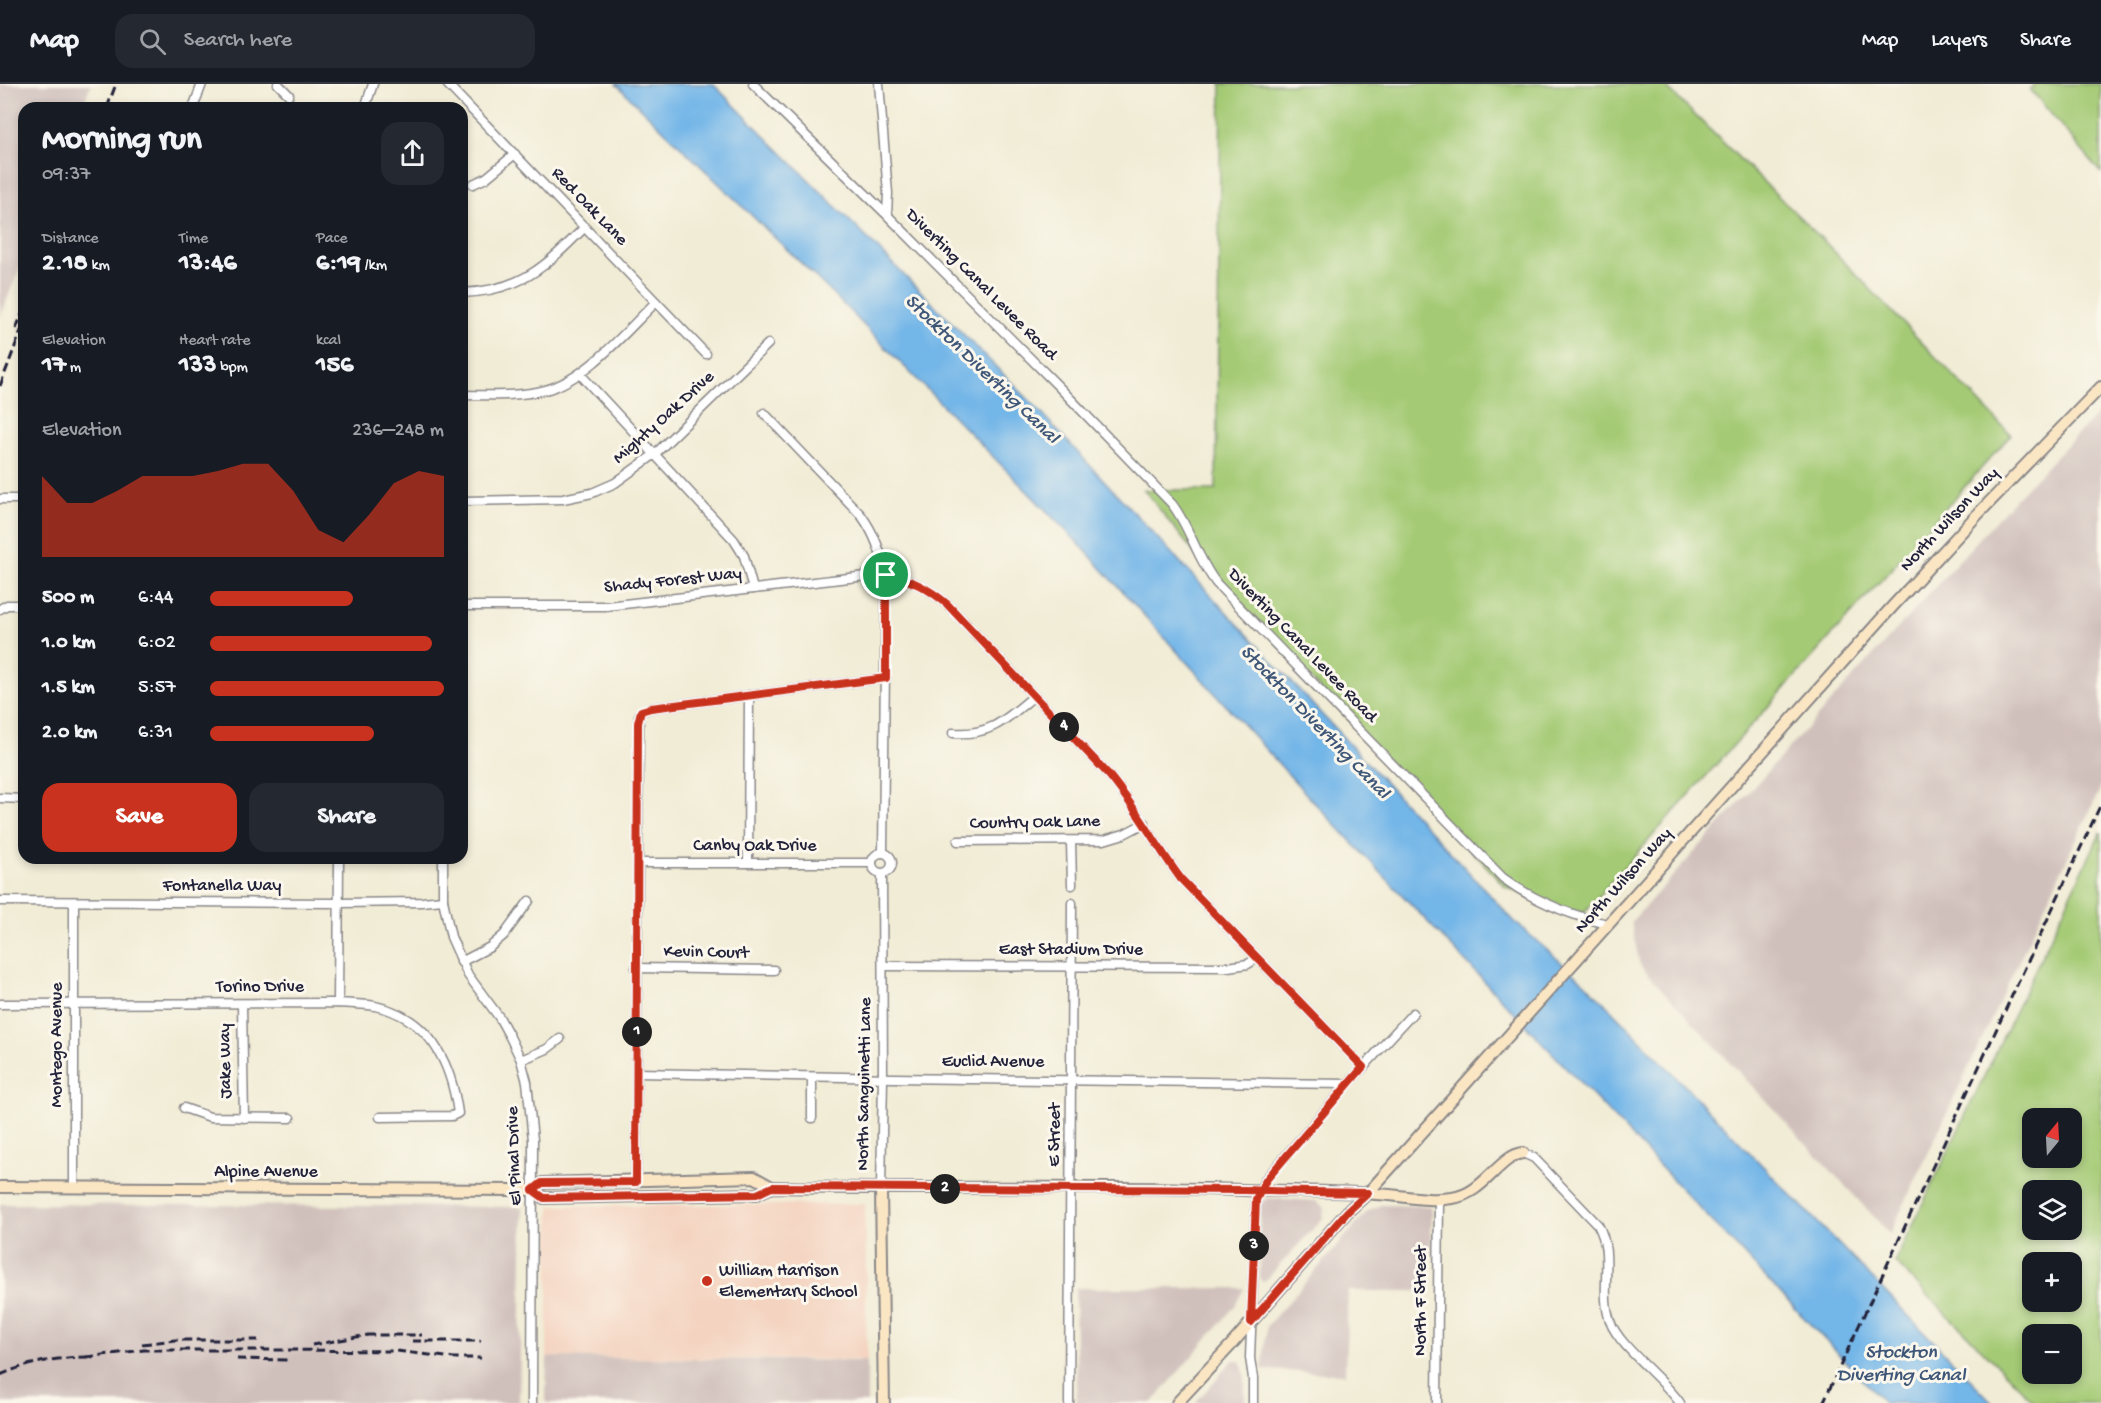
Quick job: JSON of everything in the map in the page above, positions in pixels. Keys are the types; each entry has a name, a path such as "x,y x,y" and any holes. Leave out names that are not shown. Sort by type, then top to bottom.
{"street":[{"path":"195,102 202,84"},
{"path":"278,84 289,95"},
{"path":"367,102 373,84"},
{"name":"Red Oak Lane","path":"447,84 464,102"},
{"path":"753,84 888,214"},
{"path":"879,84 888,214"},
{"name":"Red Oak Lane","path":"468,106 706,354"},
{"path":"473,184 486,178 515,154"},
{"name":"Diverting Canal Levee Road","path":"888,214 1172,504 1183,519 1202,562 1217,584 1503,878 1530,895 1577,916 1607,924"},
{"path":"468,292 492,291 520,281 550,262 585,227"},
{"path":"468,395 526,394 558,386 580,374 656,302"},
{"name":"Mighty Oak Drive","path":"468,501 563,499 592,493 615,483 655,454 768,344"},
{"path":"580,374 734,540 744,556 753,589"},
{"name":"North Wilson Way","path":"1177,1403 1964,529 2101,387"},
{"path":"764,412 861,515 873,531 880,549 886,575 883,853"},
{"path":"1,499 18,499"},
{"name":"Shady Forest Way","path":"468,606 607,606 886,575 905,578 921,584 947,604 1108,774 1128,798 1163,855 1181,879 1363,1067"},
{"path":"1,608 18,606"},
{"path":"636,1182 638,723 641,711 886,678"},
{"path":"748,863 749,695"},
{"path":"953,733 968,734 995,727 1034,696"},
{"path":"0,798 18,799"},
{"name":"Country Oak Lane","path":"958,841 1104,840 1124,834 1144,823"},
{"path":"1071,841 1072,885"},
{"path":"883,853 889,856 891,865 888,871 882,873 873,869 872,862 877,855 883,853"},
{"name":"Canby Oak Drive","path":"638,863 872,862"},
{"path":"338,1003 339,864"},
{"name":"El Pinal Drive","path":"443,864 443,900 451,937 468,975 499,1017 521,1060 532,1112 532,1403"},
{"name":"North Sanguinetti Lane","path":"882,873 881,1189 884,1403"},
{"name":"Fontanella Way","path":"0,901 338,903 443,900"},
{"path":"461,962 490,947 504,935 529,901"},
{"name":"Montego Avenue","path":"74,902 74,1187"},
{"name":"E Street","path":"1069,1403 1072,903"},
{"name":"East Stadium Drive","path":"883,966 1228,967 1248,964 1257,958"},
{"name":"Kevin Court","path":"636,968 774,970"},
{"name":"Torino Drive","path":"0,1004 338,1003 375,1006 409,1020 434,1042 451,1077 458,1113 452,1116 380,1117"},
{"name":"Jake Way","path":"242,1004 244,1118"},
{"path":"1253,1403 1250,1358 1251,1322 1256,1200 1259,1191 1348,1084 1413,1013"},
{"path":"521,1060 547,1050 560,1039"},
{"name":"Euclid Avenue","path":"637,1073 1348,1084"},
{"path":"812,1077 812,1118"},
{"path":"183,1108 210,1117 290,1118"},
{"path":"1523,1153 1534,1158 1598,1225 1604,1237 1607,1256 1607,1308 1612,1326 1680,1403"},
{"name":"Alpine Avenue","path":"0,1187 533,1190 544,1198 757,1194 772,1187 1071,1188 1368,1193 1439,1199 1467,1194 1481,1185 1510,1158 1523,1153"},
{"name":"Alpine Avenue","path":"533,1190 542,1183 754,1177 772,1187"},
{"name":"North F Street","path":"1437,1403 1439,1199"}],"shaded area":[{"path":"0,84 91,84 84,102 18,102 18,272 0,318"},
{"path":"2101,410 2101,787 1890,1234 1640,966 1631,922 2016,498"},
{"path":"1268,1198 1316,1201 1324,1207 1323,1218 1264,1282 1260,1280 1260,1203"},
{"path":"0,1204 523,1207 519,1403 0,1403"},
{"name":"William Harrison Elementary School","path":"865,1204 867,1360 547,1357 550,1206"},
{"path":"1381,1205 1431,1206 1429,1291 1348,1291 1345,1374 1262,1370 1267,1326 1367,1212"},
{"path":"1075,1288 1244,1288 1235,1306 1152,1403 1077,1403"},
{"path":"547,1357 867,1361 867,1403 546,1403"},
{"path":"1233,1360 1241,1361 1245,1378 1245,1403 1195,1403"}],"green space":[{"path":"1221,84 1663,84 1822,239 2011,435 1580,917 1506,887 1204,565 1144,490 1216,490"},
{"path":"2037,84 2101,84 2101,173 2030,89"},
{"path":"2101,832 2101,1403 2035,1403 1895,1262"}],"water":[{"name":"Stockton Diverting Canal","path":"616,84 713,84 1031,402 1516,923 1585,983 1993,1403 1885,1403 1309,797 1083,548 833,294"}],"railway":[{"path":"109,102 116,84"},
{"path":"16,329 18,324"},
{"path":"0,386 18,339"},
{"path":"1823,1403 2101,804"},
{"path":"312,1345 368,1335 422,1335"},
{"path":"142,1344 175,1340 258,1340"},
{"path":"412,1341 481,1341"},
{"path":"86,1357 144,1350 287,1350 396,1351 454,1358 481,1358"},
{"path":"0,1375 45,1361 93,1357"},
{"path":"237,1359 291,1360"}],"place":[{"name":"William Harrison Elementary School","path":"707,1281"}],"route":[{"path":"886,575 886,678 646,708 641,711 638,723 636,1182 542,1183 533,1190 544,1198 757,1194 772,1187 1071,1188 1245,1190 1259,1191 1282,1192 1310,1191 1368,1193 1348,1211 1251,1322 1256,1200 1259,1191 1363,1067 1181,879 1163,855 1128,798 1108,774 947,604 921,584 905,578 886,575"}]}
